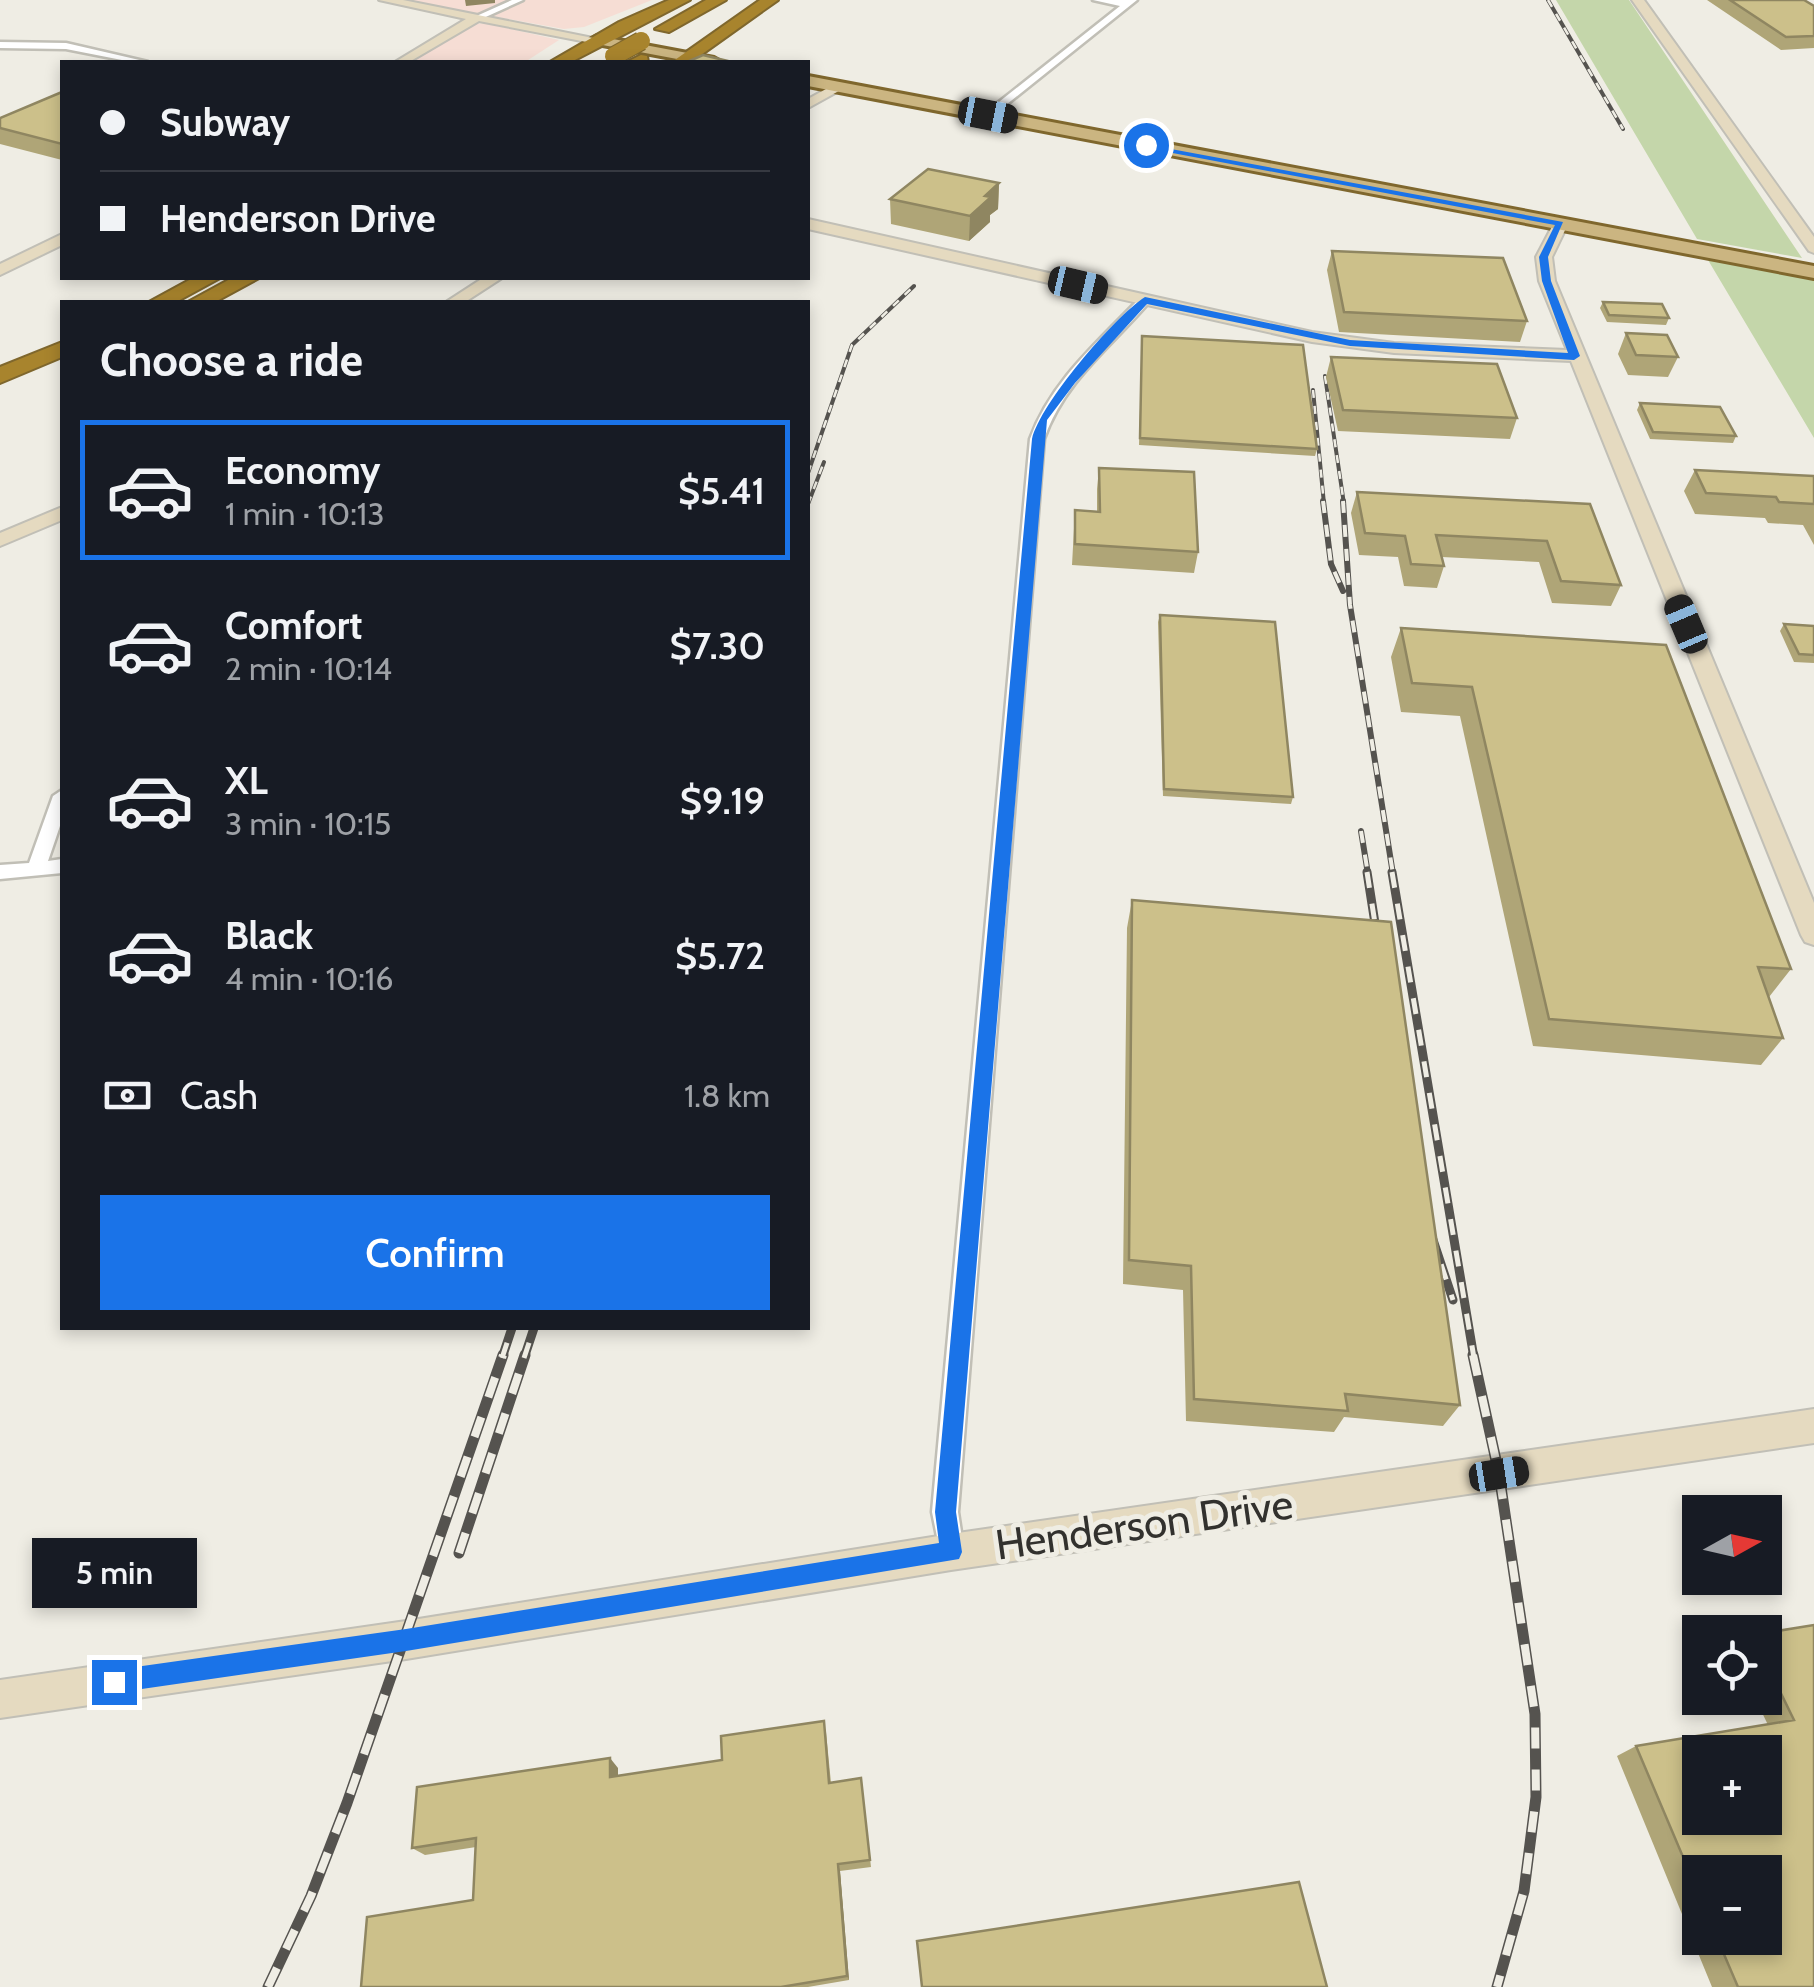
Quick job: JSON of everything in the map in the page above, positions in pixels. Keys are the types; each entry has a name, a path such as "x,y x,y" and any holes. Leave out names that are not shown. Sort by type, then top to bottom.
{"highway":[{"path":"564,59 625,25 682,0"},
{"path":"608,59 718,0"},
{"path":"641,60 747,0"},
{"path":"684,60 770,0"},
{"path":"562,33 625,25"},
{"path":"562,33 572,44 564,59"},
{"path":"711,43 712,54 723,60"},
{"path":"164,300 206,280"},
{"path":"203,300 244,280"},
{"path":"0,376 60,350"},
{"path":"0,396 60,370"}],"main road":[{"path":"597,40 684,60"},
{"path":"810,81 1814,272"}],"street":[{"path":"385,0 597,40"},
{"path":"404,60 476,18 519,0"},
{"path":"1097,0 1130,2"},
{"path":"1638,0 1814,248"},
{"path":"988,115 1130,2"},
{"path":"0,45 66,46 134,60"},
{"path":"810,103 840,87"},
{"path":"810,224 1350,343 1574,356"},
{"path":"1560,224 1544,257 1547,281 1574,356 1814,936"},
{"path":"0,270 60,241"},
{"path":"457,300 491,280"},
{"path":"951,1552 946,1512 1037,439 1042,420 1071,381 1145,300"},
{"path":"0,540 60,513"},
{"path":"36,869 60,802"},
{"path":"0,872 60,866"},
{"name":"Henderson Drive","path":"0,1699 406,1640 951,1552 1814,1426"}],"shaded area":[{"path":"403,0 652,0 584,27 564,29"},
{"path":"475,24 559,40 528,60 411,60"}],"green space":[{"path":"1556,0 1629,0 1802,258 1697,239"},
{"path":"1708,260 1814,280 1814,438"}],"building":[{"path":"1730,0 1804,0 1814,6 1814,36 1786,37"},
{"path":"703,55 724,60 692,60"},
{"path":"60,93 60,143 0,128 0,118"},
{"path":"928,169 999,183 985,196 991,197 970,216 890,199"},
{"path":"1332,251 1503,258 1527,321 1344,312"},
{"path":"1603,302 1662,304 1669,318 1609,315"},
{"path":"1626,333 1667,335 1678,357 1636,355"},
{"path":"1142,336 1303,345 1317,449 1140,438"},
{"path":"1331,357 1497,364 1517,418 1343,410"},
{"path":"1640,403 1720,407 1736,436 1653,432"},
{"path":"1099,468 1194,472 1198,552 1075,544 1075,510 1100,512"},
{"path":"1695,470 1814,476 1814,504 1779,502 1776,497 1706,493"},
{"path":"1357,492 1590,504 1621,585 1561,581 1547,541 1436,535 1444,566 1411,564 1405,536 1365,533"},
{"path":"1160,615 1275,622 1293,797 1164,789"},
{"path":"1784,624 1814,626 1814,655 1799,654"},
{"path":"1401,628 1666,645 1791,969 1758,967 1783,1038 1549,1019 1472,687 1412,683"},
{"path":"1132,900 1391,922 1460,1405 1345,1394 1348,1411 1194,1399 1191,1266 1129,1260"},
{"path":"1814,1625 1814,1987 1738,1987 1724,1955 1782,1955 1782,1855 1682,1855 1636,1746 1682,1738 1682,1835 1782,1835 1782,1735 1703,1735 1794,1720 1782,1696 1782,1630"},
{"path":"824,1721 829,1783 861,1778 870,1860 838,1864 847,1976 781,1987 361,1987 367,1917 473,1900 476,1838 412,1848 417,1787 610,1758 610,1777 722,1760 721,1736"},
{"path":"1299,1882 1327,1987 922,1987 917,1941"}],"railway":[{"path":"1548,0 1623,129"},
{"path":"810,467 852,345 914,286"},
{"path":"1325,376 1344,504"},
{"path":"1313,390 1324,504"},
{"path":"810,499 824,462"},
{"path":"1323,501 1331,564 1343,591"},
{"path":"1343,501 1350,605 1393,874"},
{"path":"1361,831 1368,874"},
{"path":"1367,872 1379,949"},
{"path":"1392,872 1474,1358"},
{"path":"1431,1234 1453,1300"},
{"path":"503,1355 511,1330"},
{"path":"459,1553 533,1330"},
{"path":"268,1987 311,1896 347,1803 503,1355"},
{"path":"1473,1355 1499,1474 1535,1714 1536,1797 1524,1891 1497,1987"}],"route":[{"path":"114,1682 406,1640 951,1552 946,1512 1037,439 1042,420 1071,381 1145,300 1350,343 1574,356 1547,281 1544,257 1560,224 1146,145"}]}
